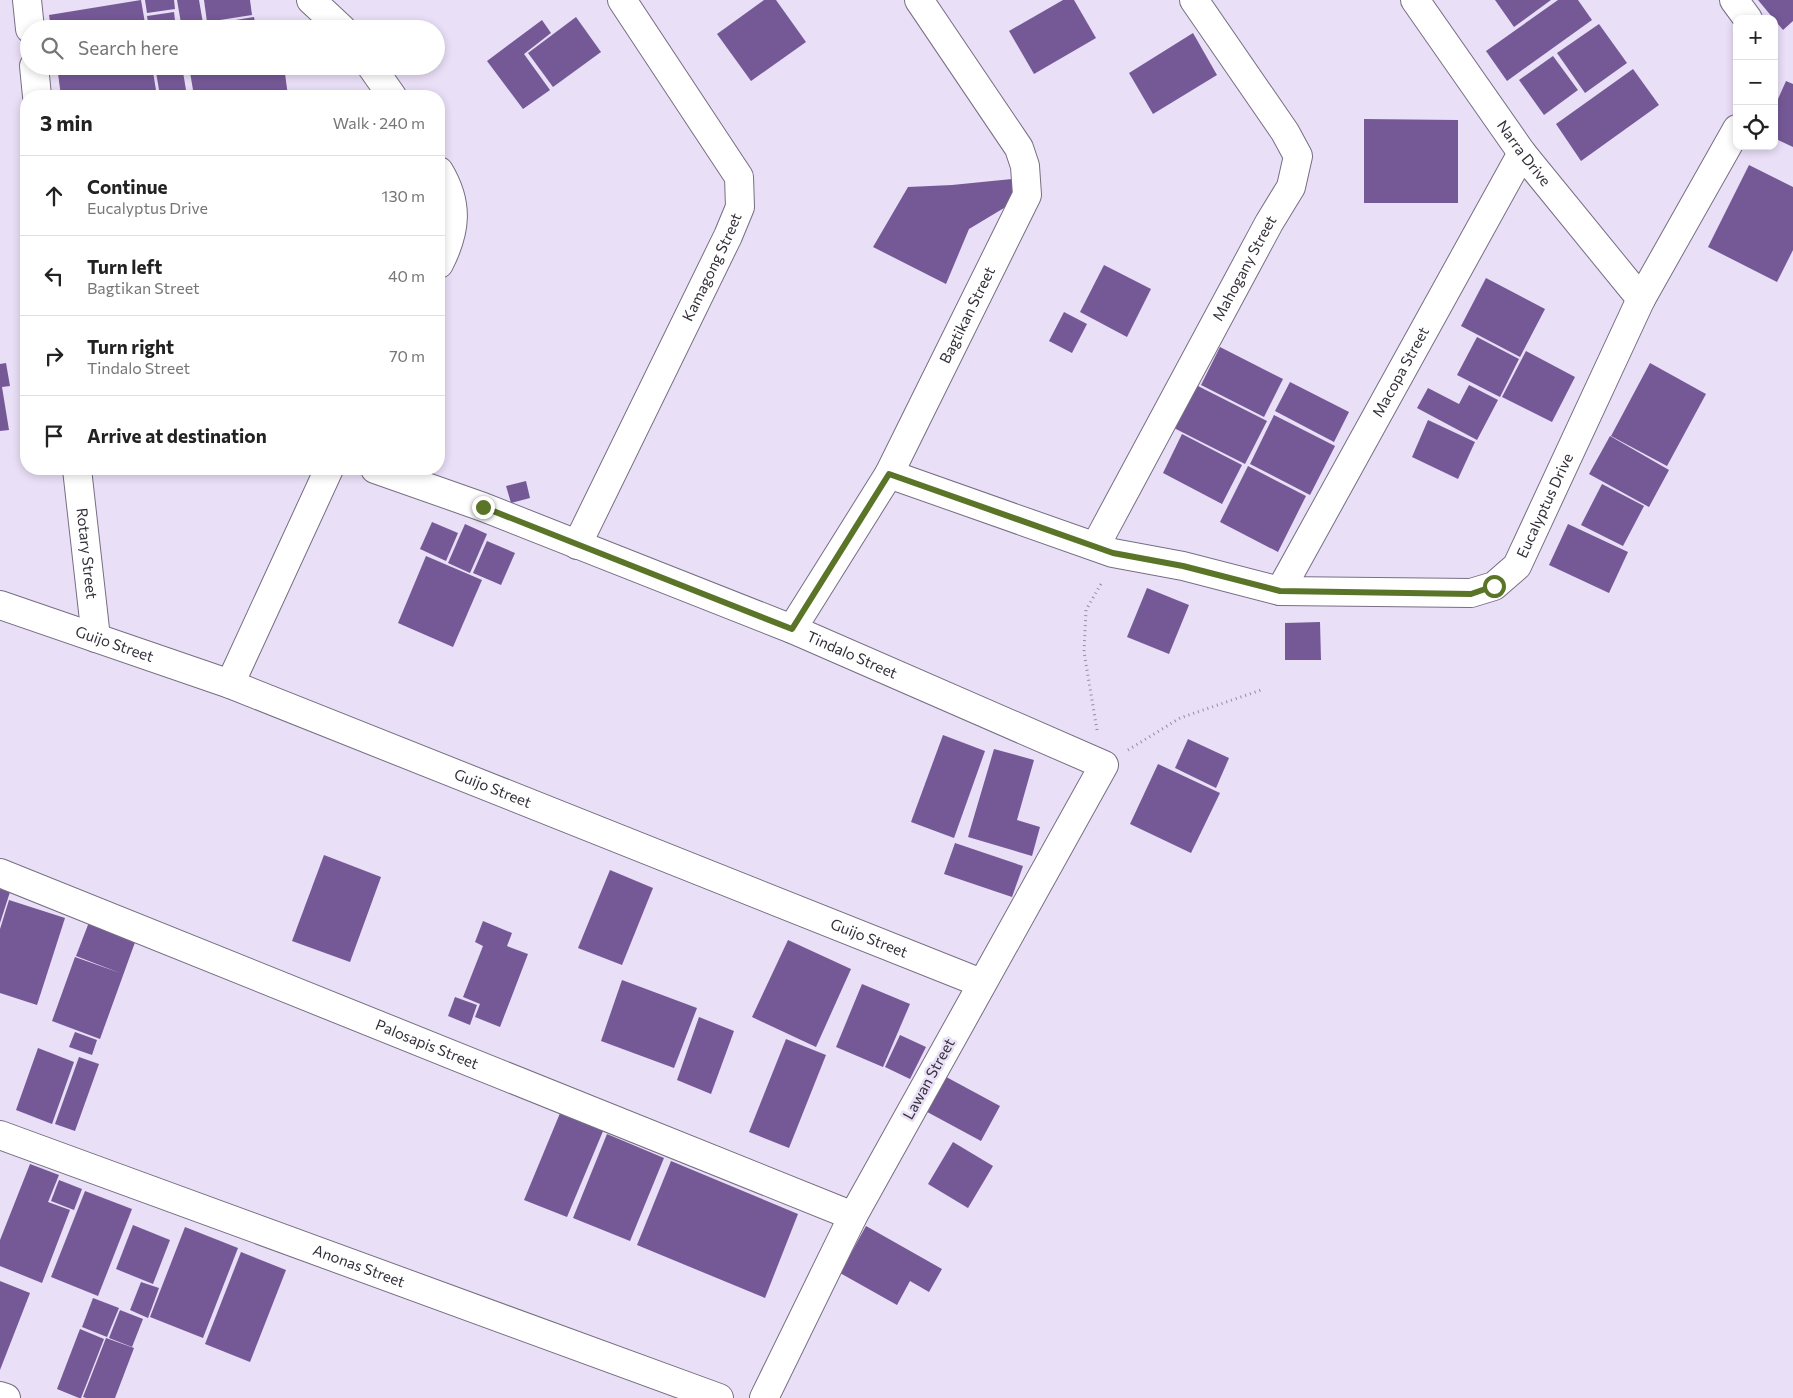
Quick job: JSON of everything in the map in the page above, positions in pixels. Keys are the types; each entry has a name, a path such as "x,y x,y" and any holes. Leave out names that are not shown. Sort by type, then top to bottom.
{"street":[{"path":"27,0 29,20"},
{"path":"311,0 332,20"},
{"name":"Kamagong Street","path":"577,545 728,236 740,207 739,178 622,0"},
{"name":"Bagtikan Street","path":"792,629 889,474 1026,195 1025,166 1019,148 919,0"},
{"name":"Mahogany Street","path":"1104,549 1270,223 1291,188 1298,156 1285,132 1194,0"},
{"name":"Narra Drive","path":"1415,0 1522,153 1641,299"},
{"path":"1734,0 1745,15"},
{"path":"35,75 36,90"},
{"path":"377,75 388,90"},
{"name":"Eucalyptus Drive","path":"889,474 1104,549 1183,566 1280,591 1471,594 1494,586 1517,566 1641,299 1733,136"},
{"name":"Macopa Street","path":"1280,591 1522,153"},
{"path":"445,185 452,202 454,222 445,253"},
{"name":"Rotary Street","path":"78,475 96,638"},
{"path":"230,684 326,475"},
{"name":"Tindalo Street","path":"392,475 483,507 792,629 1104,764"},
{"name":"Guijo Street","path":"0,605 230,684 981,983"},
{"name":"Lawan Street","path":"764,1398 853,1216 1104,764"},
{"name":"Palosapis Street","path":"0,873 853,1216"},
{"name":"Anonas Street","path":"0,1135 719,1398"},
{"path":"0,1396 6,1398"}],"path":[{"path":"1104,549 1101,586 1086,610 1084,652 1104,764 1180,718 1264,689"}],"building":[{"path":"141,0 144,20 50,20 49,15"},
{"path":"145,0 174,0 175,9 147,13"},
{"path":"177,0 199,0 202,20 180,20"},
{"path":"204,0 250,0 252,15 207,20"},
{"path":"764,0 776,0 806,42 751,81 717,34"},
{"path":"1063,0 1074,0 1096,38 1034,74 1009,31"},
{"path":"1495,0 1551,0 1514,27"},
{"path":"1558,0 1578,0 1592,20 1507,81 1486,51"},
{"path":"1758,0 1793,0 1793,21 1783,30 1778,24 1778,15 1770,15"},
{"path":"174,12 175,20 148,20 147,16"},
{"path":"254,17 254,20 236,20"},
{"path":"576,17 601,52 553,87 528,53"},
{"path":"542,20 551,33 524,54 550,90 523,109 487,61"},
{"path":"1599,24 1627,63 1585,93 1557,53"},
{"path":"1193,33 1217,75 1153,114 1129,73"},
{"path":"1553,56 1578,90 1544,115 1519,80"},
{"path":"1633,69 1659,105 1581,161 1556,124"},
{"path":"58,75 154,75 156,90 60,90"},
{"path":"156,75 184,75 186,90 159,90"},
{"path":"190,75 285,75 287,90 193,90"},
{"path":"1786,81 1793,84 1793,147 1778,140 1778,99"},
{"path":"1364,119 1458,120 1458,203 1364,203"},
{"path":"1749,165 1793,187 1793,250 1777,282 1708,247"},
{"path":"1012,179 1014,202 969,229 946,284 873,247 908,187"},
{"path":"1104,265 1151,289 1127,337 1080,312"},
{"path":"1486,278 1545,309 1520,357 1461,326"},
{"path":"1064,312 1087,324 1072,353 1049,341"},
{"path":"1477,337 1519,359 1500,397 1457,375"},
{"path":"1220,347 1283,379 1264,417 1201,385"},
{"path":"1526,351 1575,377 1552,422 1502,397"},
{"path":"6,363 10,386 2,387 9,430 0,431 0,364"},
{"path":"1650,363 1706,394 1667,466 1611,436"},
{"path":"1290,382 1349,412 1334,442 1275,411"},
{"path":"1192,383 1267,421 1245,464 1170,426"},
{"path":"1469,385 1498,400 1477,440 1417,408 1428,388 1459,404"},
{"path":"1274,415 1335,446 1310,495 1250,464"},
{"path":"1428,420 1475,442 1458,479 1412,457"},
{"path":"1182,434 1242,465 1222,504 1163,473"},
{"path":"1610,436 1669,470 1649,507 1589,474"},
{"path":"1248,466 1306,496 1278,552 1220,522"},
{"path":"526,481 530,498 511,503 506,486"},
{"path":"1602,484 1644,506 1623,546 1581,525"},
{"path":"432,522 458,533 446,561 420,549"},
{"path":"465,524 487,534 470,573 448,563"},
{"path":"1568,524 1628,552 1609,593 1549,565"},
{"path":"487,541 515,553 501,585 473,573"},
{"path":"426,556 482,580 453,647 398,623"},
{"path":"1147,588 1189,605 1169,654 1127,637"},
{"path":"1320,622 1321,660 1285,660 1285,623"},
{"path":"943,735 985,751 954,838 911,822"},
{"path":"1188,739 1229,758 1216,788 1175,768"},
{"path":"994,749 1034,760 1017,820 1040,827 1032,856 968,837"},
{"path":"1158,764 1220,793 1191,853 1130,824"},
{"path":"955,843 1023,866 1012,897 944,874"},
{"path":"324,855 381,877 350,962 292,941"},
{"path":"610,870 653,888 622,965 578,948"},
{"path":"0,889 10,892 0,923"},
{"path":"9,900 65,918 37,1005 0,993 0,929"},
{"path":"91,917 138,934 100,1039 52,1021 75,957 120,973 76,956"},
{"path":"483,921 512,933 507,946 528,954 500,1027 475,1017 480,1004 463,997 483,946 475,942"},
{"path":"788,940 851,969 816,1047 752,1017"},
{"path":"622,980 697,1008 674,1068 601,1041"},
{"path":"862,984 910,1004 883,1067 836,1047"},
{"path":"455,997 477,1005 470,1025 448,1016"},
{"path":"699,1017 734,1031 711,1094 677,1080"},
{"path":"75,1032 97,1040 92,1055 69,1047"},
{"path":"900,1035 926,1047 910,1079 885,1067"},
{"path":"786,1039 826,1055 789,1148 749,1132"},
{"path":"38,1048 74,1062 52,1124 16,1110"},
{"path":"79,1057 99,1064 75,1131 55,1124"},
{"path":"937,1072 1000,1106 981,1141 918,1107"},
{"path":"563,1106 606,1124 567,1217 524,1200"},
{"path":"607,1134 664,1158 630,1241 573,1218"},
{"path":"953,1142 993,1166 968,1208 928,1184"},
{"path":"671,1161 798,1214 765,1298 637,1245"},
{"path":"30,1164 59,1175 48,1202 70,1210 42,1283 0,1266 0,1240"},
{"path":"59,1180 82,1189 74,1210 51,1201"},
{"path":"85,1191 132,1209 98,1296 51,1277"},
{"path":"133,1225 170,1240 153,1284 116,1269"},
{"path":"866,1226 942,1269 929,1292 910,1281 897,1305 840,1273"},
{"path":"185,1227 238,1248 203,1338 150,1317"},
{"path":"241,1252 286,1270 250,1362 205,1344"},
{"path":"0,1281 30,1293 0,1370"},
{"path":"141,1282 159,1288 148,1318 130,1310"},
{"path":"93,1298 119,1308 107,1337 82,1327"},
{"path":"120,1310 143,1319 132,1347 109,1338"},
{"path":"80,1329 104,1339 81,1398 79,1398 57,1389"},
{"path":"106,1338 134,1348 115,1398 83,1397"}],"route":[{"path":"483,507 792,629 889,474 1113,553 1183,566 1280,591 1471,594 1494,586"}]}
